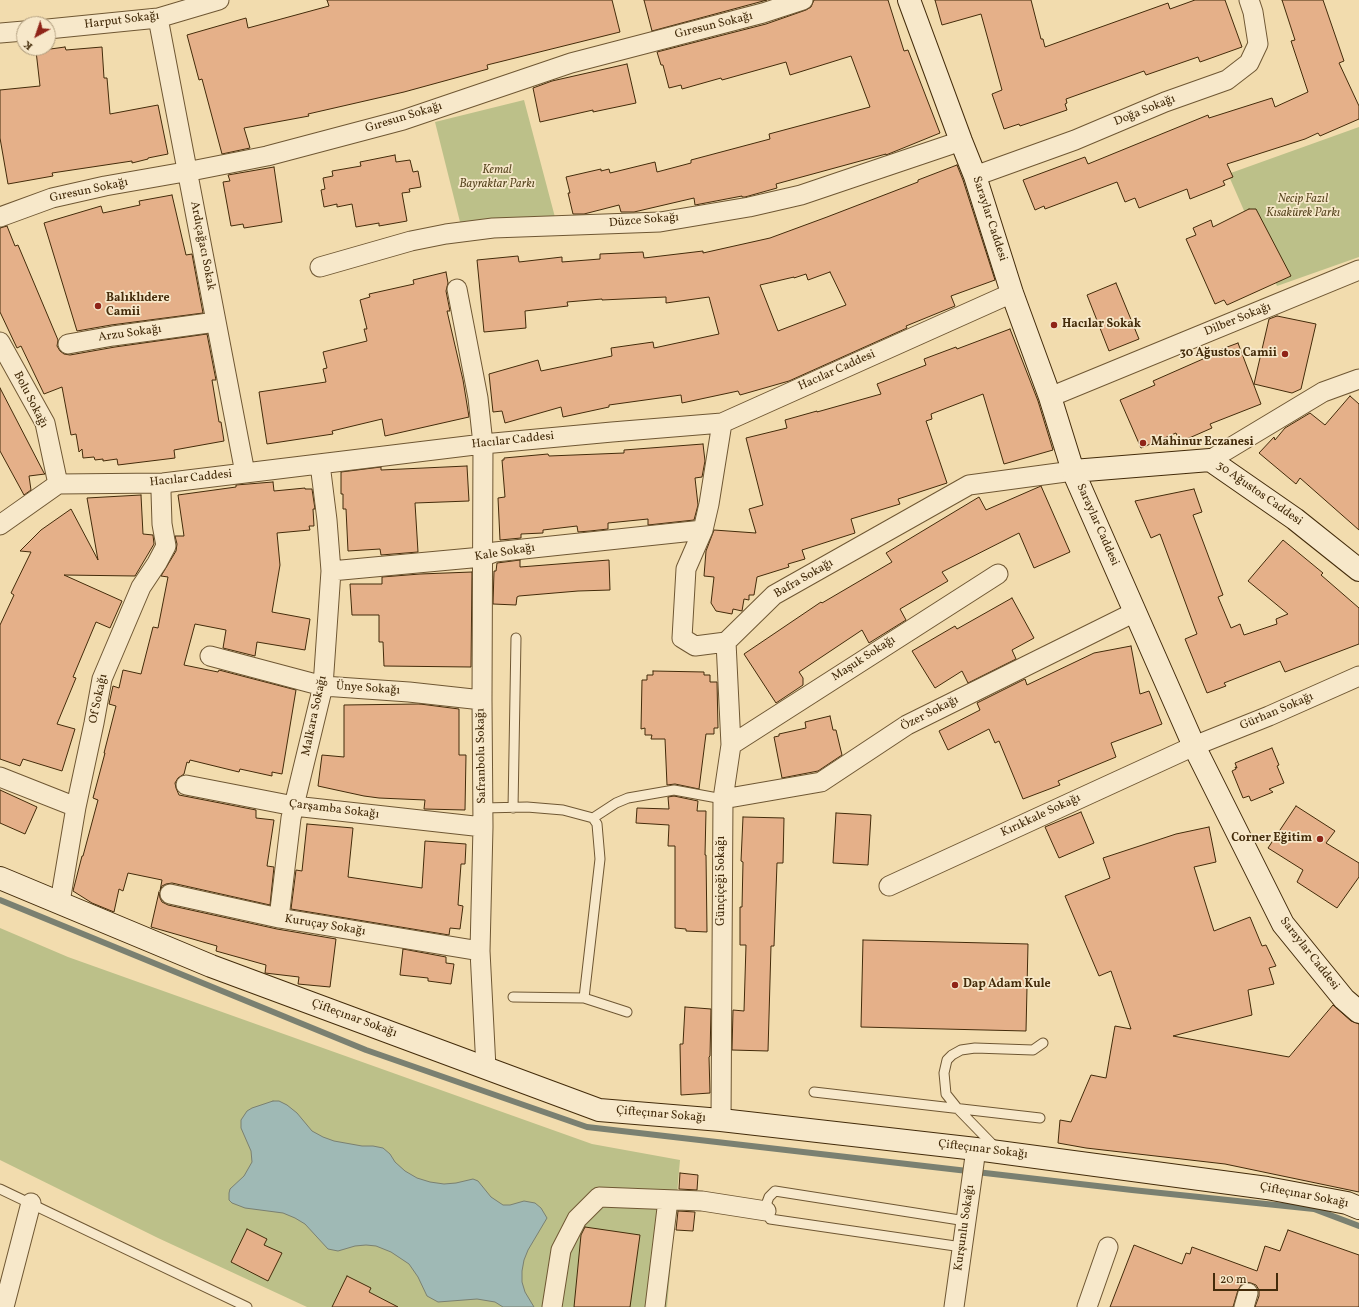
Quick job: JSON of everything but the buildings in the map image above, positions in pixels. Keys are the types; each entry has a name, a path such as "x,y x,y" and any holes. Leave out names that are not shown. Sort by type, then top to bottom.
{"street":[{"name":"Harput Sokağı","path":"56,28 158,18 219,0"},
{"name":"Gıresun Sokağı","path":"0,217 52,198 105,186 267,156 403,120 571,63 764,13 803,0"},
{"name":"Saraylar Caddesi","path":"909,0 975,176 1012,293 1050,397 1073,472 1194,746 1283,924 1344,999 1359,1012"},
{"name":"Doğa Sokağı","path":"975,176 1075,140 1165,102 1227,80 1249,62 1258,44 1253,12 1249,0"},
{"name":"Ardıçağacı Sokak","path":"158,18 245,473"},
{"path":"0,33 16,32"},
{"name":"Düzce Sokağı","path":"320,267 411,241 446,234 493,228 660,222 749,207 801,195 961,141"},
{"name":"Dilber Sokağı","path":"1050,397 1359,270"},
{"name":"Safranbolu Sokağı","path":"457,289 478,398 483,444 483,827 480,952 486,1068"},
{"name":"Hacılar Caddesi","path":"58,484 163,483 483,444 722,423 1012,293"},
{"name":"Arzu Sokağı","path":"68,344 113,336 216,322"},
{"name":"Bolu Sokağı","path":"0,342 45,423 58,484"},
{"path":"1210,460 1323,392 1359,379"},
{"path":"722,423 709,504 703,530 686,569 682,638 695,646 726,642"},
{"name":"30 Ağustos Caddesi","path":"1073,472 1210,460 1295,518 1359,570"},
{"name":"Malkara Sokağı","path":"279,918 291,818 323,686 332,571 328,520 320,464"},
{"name":"Bafra Sokağı","path":"726,642 774,595 969,485 1073,472"},
{"name":"Of Sokağı","path":"60,902 76,808 102,679 141,587 166,546 162,524 163,483"},
{"path":"0,525 58,484"},
{"name":"Kale Sokağı","path":"332,571 482,557 496,552 703,530"},
{"name":"Maşuk Sokağı","path":"731,745 998,574"},
{"name":"Özer Sokağı","path":"723,799 821,782 907,725 1135,612"},
{"name":"Günçiçeği Sokağı","path":"721,1120 723,799 731,745 726,642"},
{"name":"Ünye Sokağı","path":"210,656 323,686 409,692 482,700"},
{"name":"Gürhan Sokağı","path":"1194,746 1269,716 1359,676"},
{"name":"Kırıkkale Sokağı","path":"889,886 1194,746"},
{"path":"0,777 76,808"},
{"name":"Çarşamba Sokağı","path":"186,785 294,806 483,827"},
{"name":"Çifteçınar Sokağı","path":"0,878 211,966 599,1110 721,1120 976,1149 1268,1188 1346,1203 1359,1208"},
{"name":"Kuruçay Sokağı","path":"170,894 279,918 480,952"},
{"name":"Kurşunlu Sokağı","path":"954,1307 976,1149"},
{"path":"552,1307 561,1250 577,1219 599,1197 702,1202 766,1211"},
{"path":"654,1307 668,1200"},
{"path":"4,1307 31,1203"},
{"path":"1087,1307 1108,1247"}],"lane":[{"path":"513,808 516,638"},
{"path":"593,818 616,803 628,798 674,790 723,799"},
{"path":"483,808 563,810 593,818 597,824 600,859 584,998"},
{"path":"513,997 584,998 627,1012"},
{"path":"998,1152 946,1094 944,1073 948,1060 952,1055 961,1050 975,1048 1032,1050 1043,1043"},
{"path":"814,1092 1040,1118"},
{"path":"0,1189 247,1307"},
{"path":"962,1248 770,1219 766,1211 769,1197 775,1191 966,1221"}],"green space":[{"name":"Kemal Bayraktar Parkı","path":"524,100 556,221 461,226 435,122"},
{"name":"Necip Fazıl Kısakürek Parkı","path":"1359,127 1359,257 1277,286 1228,174"},
{"path":"0,928 68,957 592,1144 680,1160 667,1307 307,1307 158,1238 0,1160"}],"water":[{"path":"273,1101 279,1101 287,1105 297,1113 312,1131 323,1137 334,1141 383,1148 405,1171 417,1178 444,1184 473,1179 478,1181 491,1197 503,1205 510,1205 524,1201 535,1203 541,1208 547,1218 528,1250 522,1271 522,1282 525,1292 534,1307 503,1307 495,1302 477,1299 438,1302 427,1296 418,1277 409,1264 391,1252 376,1246 366,1245 355,1246 338,1251 328,1249 305,1224 295,1218 283,1213 245,1208 232,1203 229,1200 230,1189 244,1176 252,1162 251,1151 241,1128 241,1120 247,1111 252,1108"}],"waterway":[{"path":"0,900 366,1050 587,1127 1132,1190 1314,1209 1359,1226"}],"place":[{"name":"Balıklıdere Camii","path":"98,306"},
{"name":"Hacılar Sokak","path":"1054,325"},
{"name":"30 Ağustos Camii","path":"1285,354"},
{"name":"Mahinur Eczanesi","path":"1143,443"},
{"name":"Corner Eğitim","path":"1320,839"},
{"name":"Dap Adam Kule","path":"955,985"}]}
